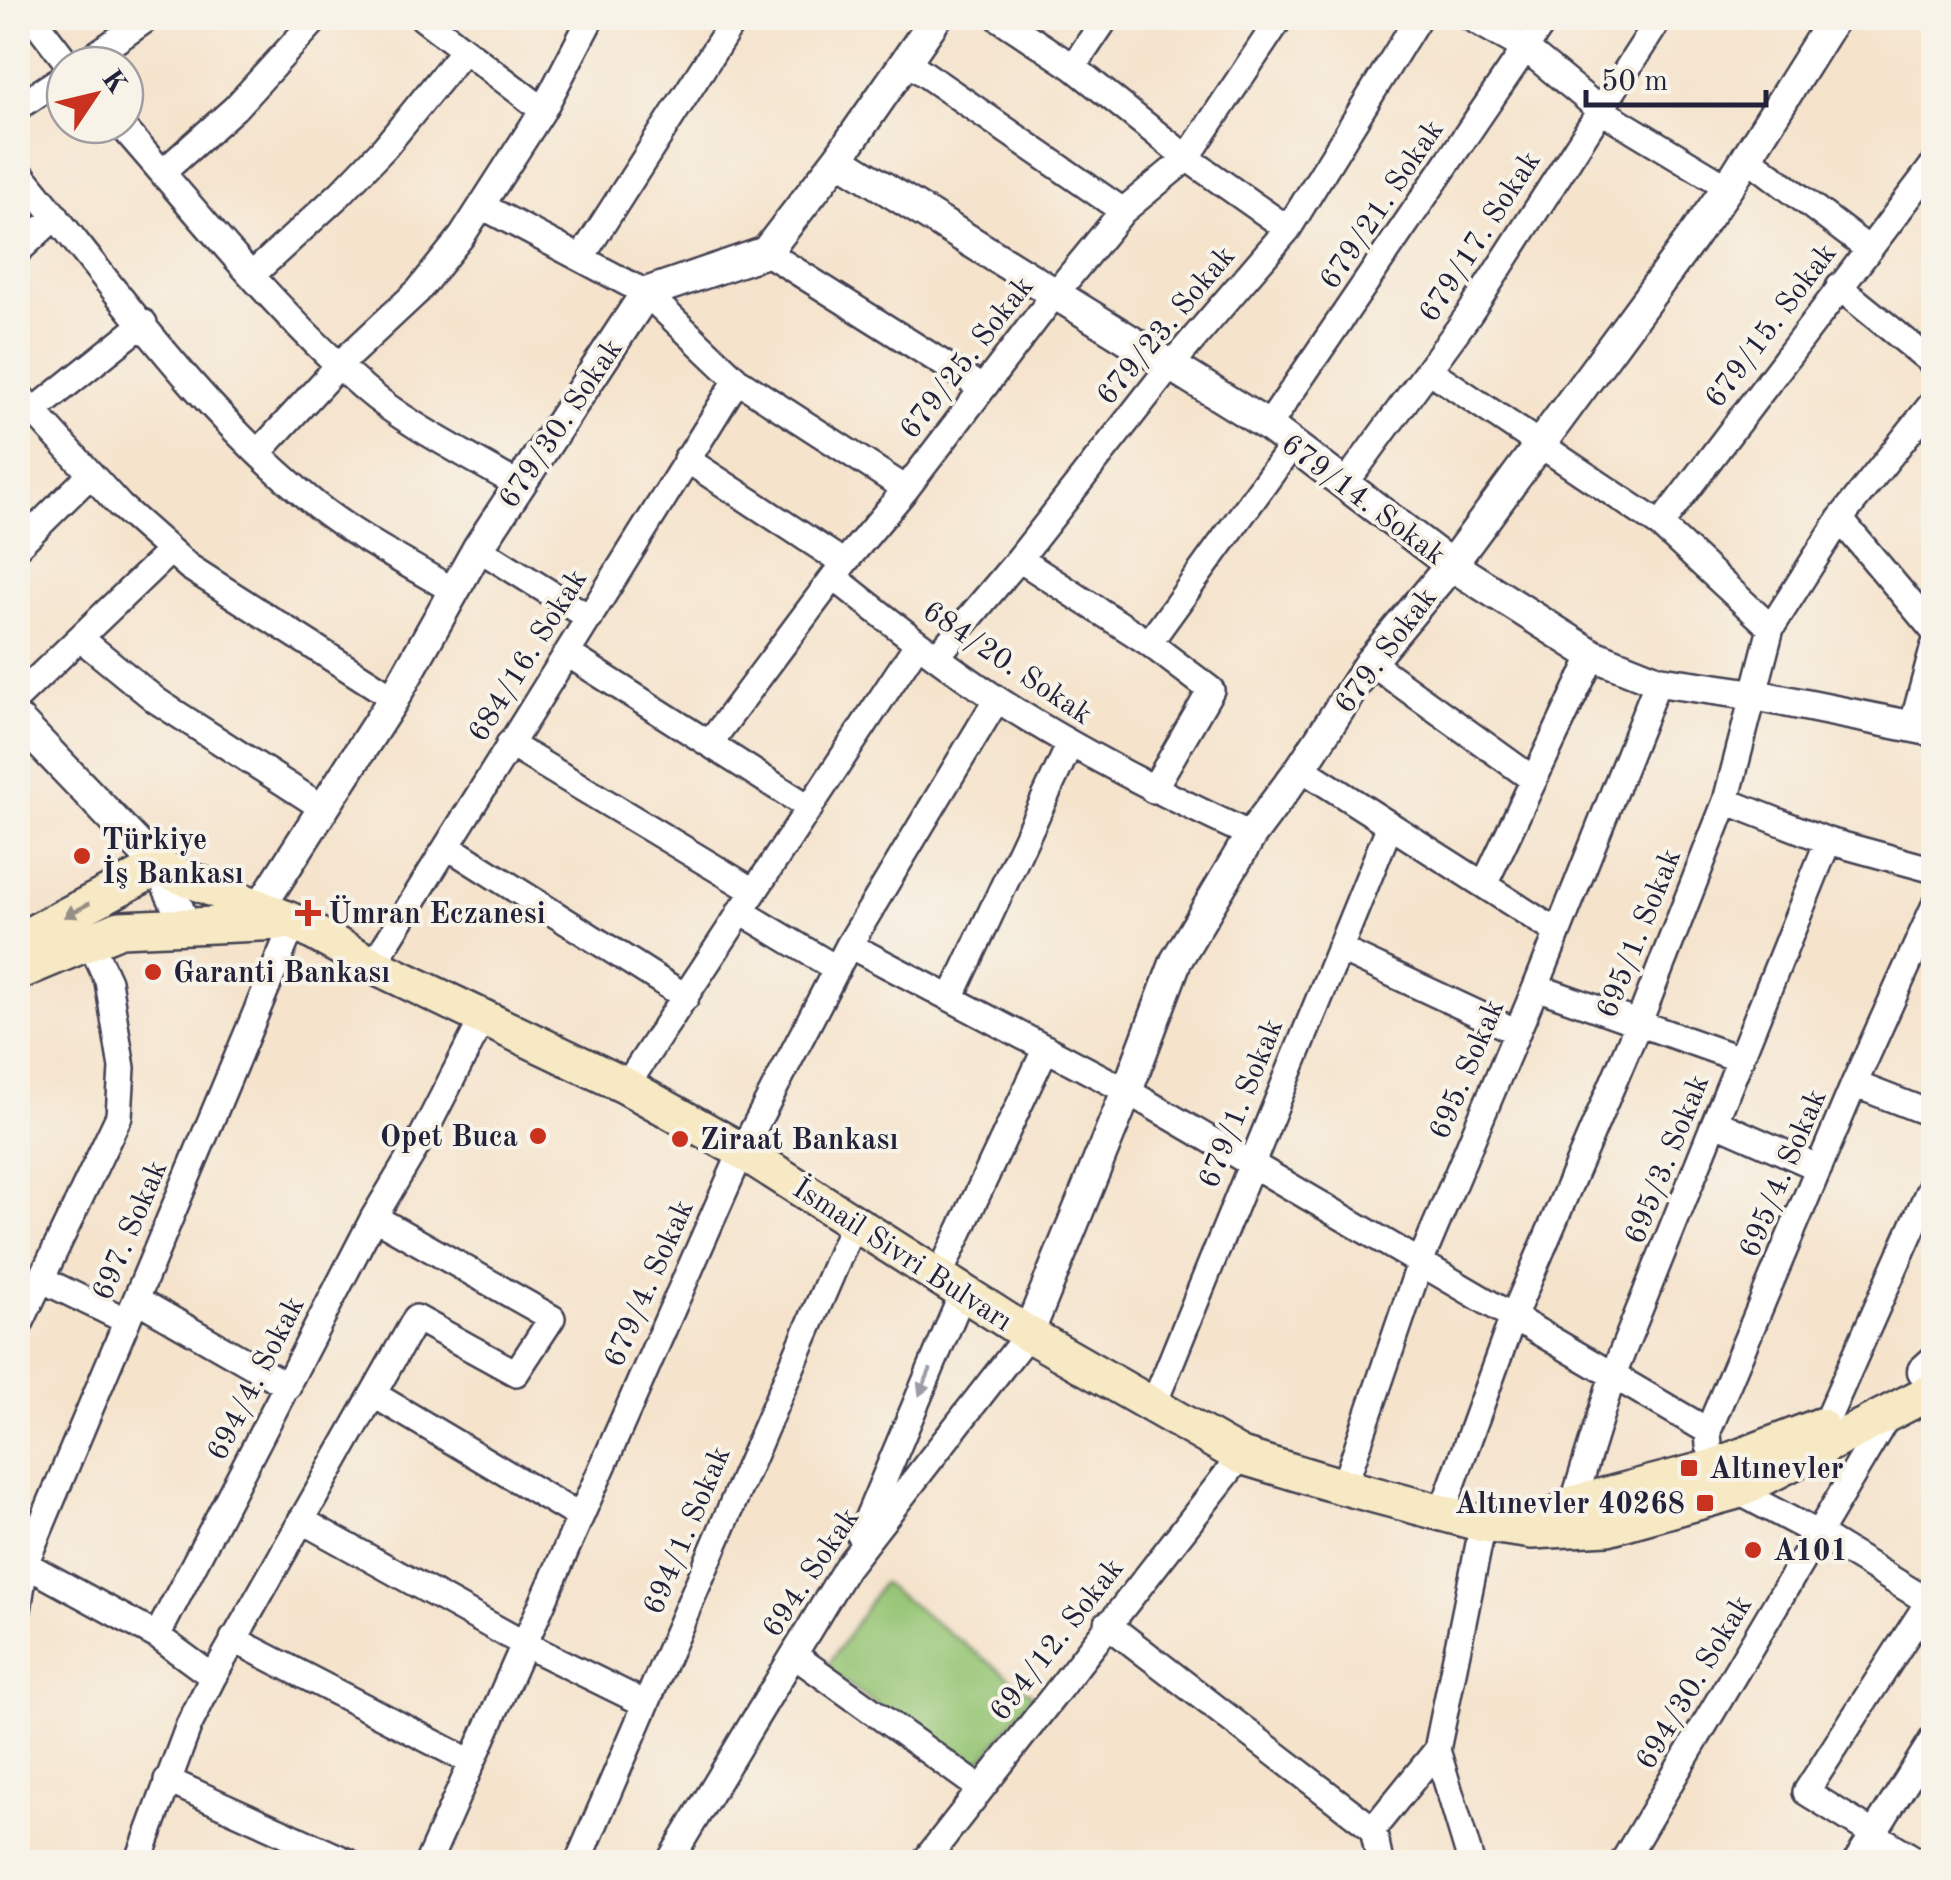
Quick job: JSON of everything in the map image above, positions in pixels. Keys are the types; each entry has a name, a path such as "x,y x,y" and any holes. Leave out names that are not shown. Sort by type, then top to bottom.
{"main road":[{"name":"İsmail Sivri Bulvarı","path":"159,867 294,922 373,965 626,1086 742,1151 1028,1334 1241,1456 1441,1515 1532,1531 1608,1527 1890,1412 1931,1372"},
{"path":"18,948 159,867"},
{"path":"18,948 90,942 120,929 294,922"},
{"name":"İsmail Sivri Bulvarı","path":"1532,1531 1573,1504 1724,1479 1931,1372"}],"street":[{"path":"32,18 53,45"},
{"path":"110,45 148,18"},
{"path":"163,172 235,108 317,18"},
{"path":"423,18 543,110"},
{"path":"258,452 340,364 418,290 462,236 543,110 591,18"},
{"path":"581,258 735,18"},
{"path":"646,293 766,252 838,158 936,18"},
{"path":"998,18 1073,67 1186,158 1288,229"},
{"path":"1073,67 1106,18"},
{"name":"679/25. Sokak","path":"710,744 839,570 1056,294 1124,211 1186,158 1280,18"},
{"name":"679/23. Sokak","path":"626,1086 810,808 928,649 1019,559 1170,365 1288,229 1418,18"},
{"path":"1470,18 1526,49 1599,109 1728,187"},
{"name":"679/21. Sokak","path":"1149,643 1546,18"},
{"name":"679/17. Sokak","path":"1345,484 1470,313 1660,18"},
{"name":"679. Sokak","path":"1028,1334 1176,961 1251,835 1301,768 1370,662 1451,565 1728,187 1834,18"},
{"path":"253,274 385,147 463,50"},
{"path":"906,61 1124,211"},
{"path":"18,107 45,89"},
{"path":"139,145 253,274 365,388 518,485"},
{"path":"1747,157 1868,249"},
{"name":"679/14. Sokak","path":"838,158 1280,435 1451,565 1592,655 1658,681 1755,695 1923,729"},
{"name":"679/15. Sokak","path":"1660,526 1934,164"},
{"path":"18,170 258,452 350,529 452,590"},
{"path":"482,206 646,293 737,380 906,489"},
{"path":"18,251 56,216"},
{"path":"766,252 982,388"},
{"path":"1839,287 1934,364"},
{"name":"679/30. Sokak","path":"260,909 394,698 478,548 646,293"},
{"path":"144,322 26,402 120,506 170,551 258,614 394,698"},
{"path":"1429,370 1660,526 1771,628"},
{"name":"684/16. Sokak","path":"373,965 737,380"},
{"name":"695/1. Sokak","path":"1441,1515 1513,1316 1726,802 1771,628 1840,519 1934,401"},
{"name":"684/20. Sokak","path":"686,459 839,570 928,649 997,699 1153,790 1251,835"},
{"path":"18,546 91,474"},
{"path":"1840,519 1934,631"},
{"path":"478,548 590,618"},
{"path":"18,697 170,551"},
{"path":"1019,559 1149,643 1211,690 1153,790"},
{"path":"80,638 157,701 323,808"},
{"path":"1923,729 1934,646"},
{"path":"568,654 810,808"},
{"path":"1484,885 1592,655"},
{"path":"1370,662 1534,780"},
{"name":"695. Sokak","path":"1344,1486 1420,1262 1658,681"},
{"name":"679/4. Sokak","path":"428,1862 742,1151 849,945 997,699"},
{"path":"18,720 159,867 187,928"},
{"path":"509,744 746,901 837,969"},
{"path":"951,998 1070,744"},
{"path":"1301,768 1558,932"},
{"path":"1726,802 1828,841 1934,870"},
{"name":"679/1. Sokak","path":"1153,1406 1390,825"},
{"name":"695/3. Sokak","path":"1573,1504 1613,1375 1828,841"},
{"path":"447,846 686,997"},
{"name":"695/4. Sokak","path":"1724,1479 1708,1430 1854,1084 1934,907"},
{"name":"697. Sokak","path":"18,1610 26,1564 294,922"},
{"path":"18,1328 119,1116 122,1068 111,998 108,981 90,942"},
{"path":"849,945 1127,1092 1708,1430"},
{"path":"1338,949 1517,1032"},
{"path":"1536,986 1740,1059"},
{"name":"694/4. Sokak","path":"157,1636 374,1217 423,1135 483,1018"},
{"path":"846,1568 951,1284 1046,1048"},
{"path":"1854,1084 1934,1115"},
{"path":"1716,1123 1819,1168"},
{"path":"1826,1424 1934,1179"},
{"path":"138,1862 189,1724 232,1639 416,1318 516,1373 552,1318 374,1217"},
{"name":"694/1. Sokak","path":"578,1862 854,1222"},
{"path":"41,1279 131,1310 288,1386"},
{"name":"694. Sokak","path":"669,1862 846,1568 1028,1334"},
{"path":"373,1394 580,1517"},
{"name":"694/30. Sokak","path":"1628,1861 1890,1412"},
{"name":"694/12. Sokak","path":"924,1862 1241,1456"},
{"path":"1724,1479 1931,1603 1806,1792 1919,1862"},
{"path":"301,1520 524,1644 646,1704"},
{"path":"1373,1829 1437,1750 1483,1524"},
{"path":"26,1564 157,1636 213,1678"},
{"path":"1107,1624 1373,1829 1380,1862"},
{"path":"232,1639 471,1762"},
{"path":"794,1655 980,1789"},
{"path":"1856,1862 1934,1737"},
{"path":"1437,1750 1471,1862"},
{"path":"167,1780 348,1862"}],"green space":[{"path":"882,1583 1033,1695 971,1773 826,1668"}],"place":[{"name":"Türkiye İş Bankası","path":"82,856"},
{"name":"Ümran Eczanesi","path":"308,913"},
{"name":"Garanti Bankası","path":"153,972"},
{"name":"Opet Buca","path":"538,1136"},
{"name":"Ziraat Bankası","path":"680,1139"},
{"name":"Altınevler","path":"1689,1468"},
{"name":"Altınevler 40268","path":"1705,1503"},
{"name":"A101","path":"1753,1550"}]}
